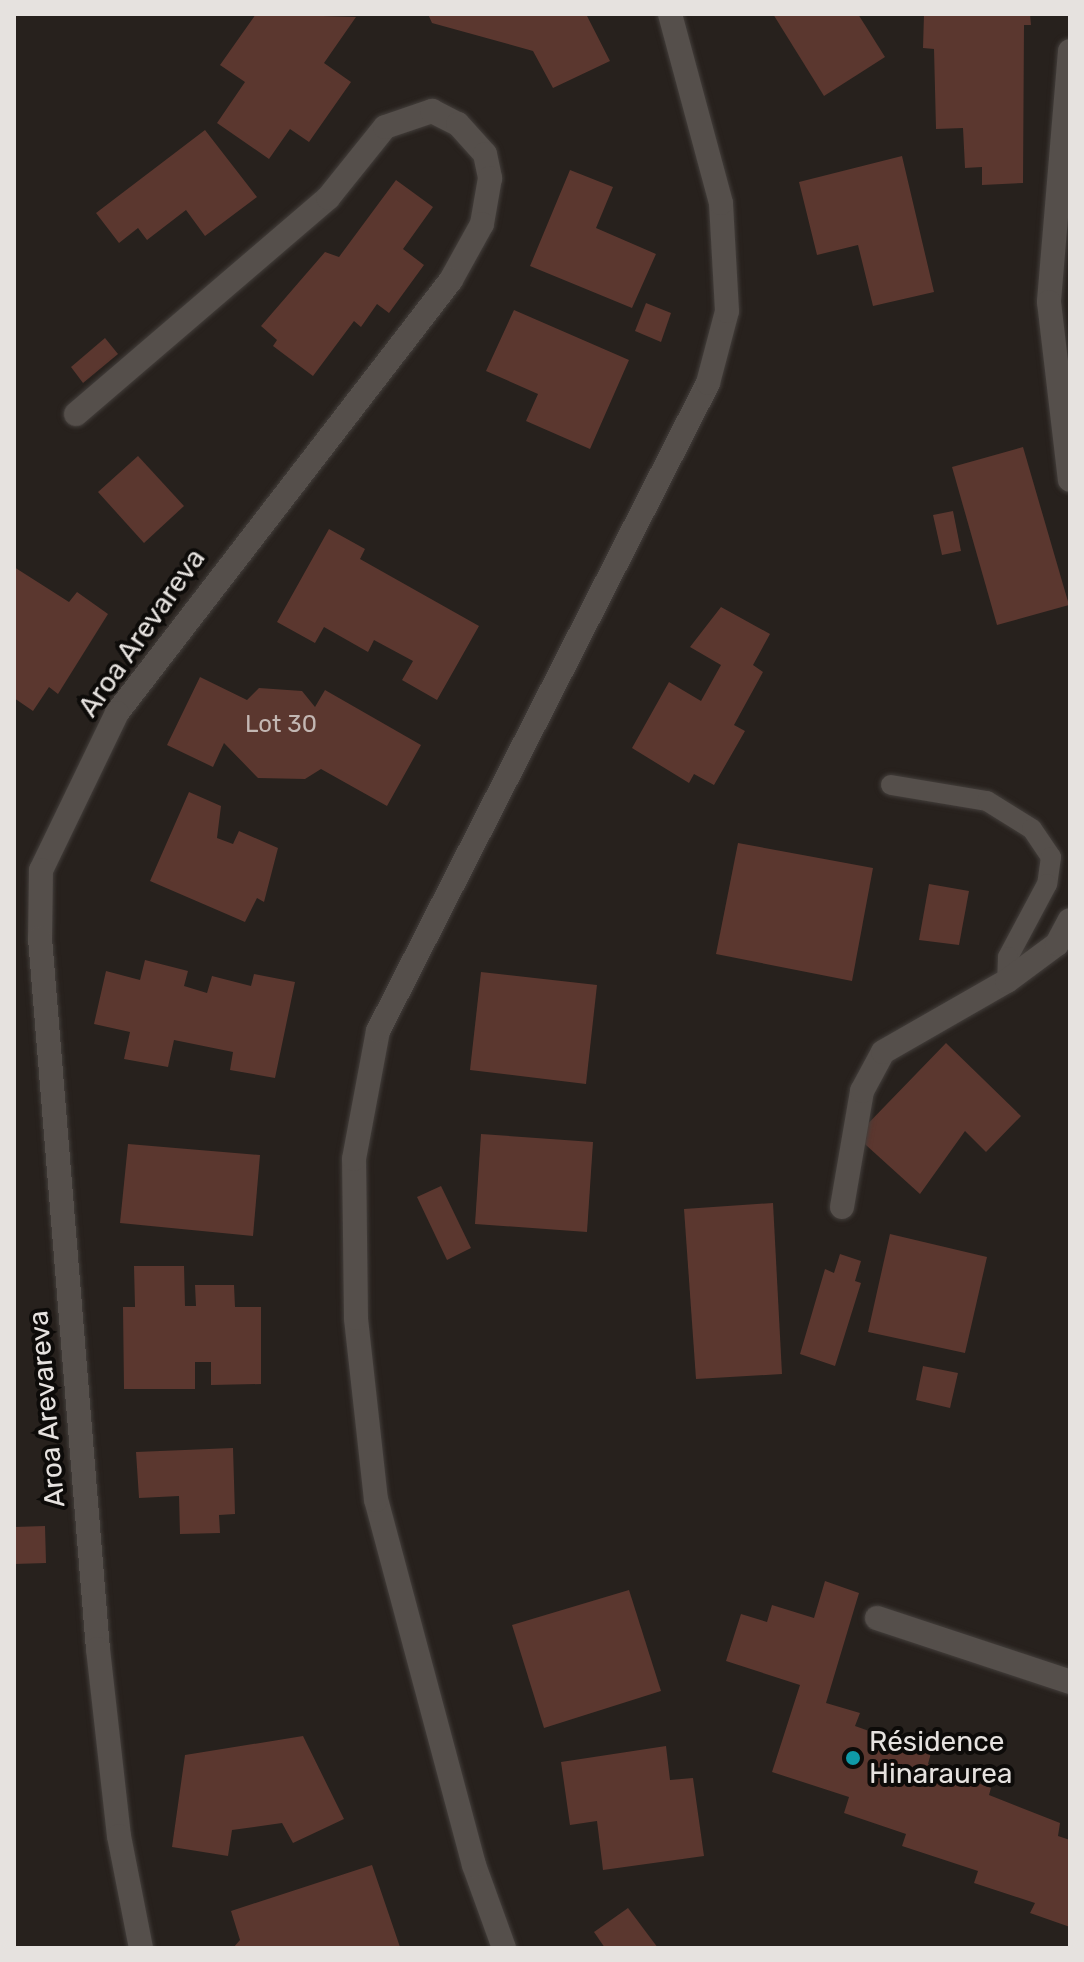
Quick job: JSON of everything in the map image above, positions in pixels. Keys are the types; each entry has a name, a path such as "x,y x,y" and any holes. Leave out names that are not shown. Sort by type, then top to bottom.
{"street":[{"path":"504,1948 474,1865 376,1500 356,1318 354,1159 378,1031 708,383 727,311 721,203 670,14"},
{"path":"1070,51 1049,302 1070,480"},
{"name":"Aroa Arevareva","path":"76,414 328,198 385,127 432,111 458,124 485,154 490,178 482,224 451,280 117,713 41,870 41,952 98,1649 119,1836 141,1948"},
{"path":"842,1207 862,1091 883,1052 1007,981 1057,944 1070,920"},
{"path":"877,1618 1070,1682"}],"lane":[{"path":"891,785 987,801 1032,829 1051,857 1047,884 1008,957 1007,981"}],"building":[{"path":"256,14 356,17 324,63 351,82 309,142 290,129 269,159 217,123 245,82 220,65"},
{"path":"428,14 586,14 610,61 553,88 533,51 432,23"},
{"path":"773,14 858,14 885,57 824,96"},
{"path":"924,14 1030,14 1031,25 1024,25 1023,183 982,185 982,167 965,168 963,128 936,129 934,49 923,48"},
{"path":"205,130 257,197 205,236 186,210 147,240 138,228 119,243 96,213"},
{"path":"902,156 934,292 873,306 858,245 817,255 799,182"},
{"path":"570,170 613,187 596,228 656,254 632,308 530,266"},
{"path":"396,180 433,207 403,249 424,265 389,313 377,304 361,327 354,321 313,376 273,346 277,340 261,326 325,252 339,257"},
{"path":"646,303 671,313 661,342 635,331"},
{"path":"514,310 629,360 590,449 526,421 538,394 486,371"},
{"path":"105,338 118,354 83,383 71,367"},
{"path":"1023,447 1069,605 997,625 952,467"},
{"path":"138,456 184,506 144,543 98,492"},
{"path":"953,511 961,551 942,555 933,515"},
{"path":"329,529 365,549 360,559 479,626 437,700 402,680 413,661 374,640 368,652 324,627 315,643 277,622"},
{"path":"14,567 69,602 77,592 108,614 58,694 49,687 33,711 14,698"},
{"path":"721,607 770,634 753,665 763,672 734,725 745,731 714,785 694,774 689,783 632,748 669,682 701,701 721,665 690,647"},
{"path":"200,677 247,700 259,688 302,691 315,707 325,690 421,745 387,806 321,769 305,779 258,778 224,743 213,767 167,745"},
{"path":"189,792 221,806 217,838 233,844 239,831 278,848 264,902 257,898 245,922 150,881"},
{"path":"738,843 873,868 852,981 716,954"},
{"path":"929,884 969,891 959,945 919,940"},
{"path":"145,960 188,971 184,986 207,993 212,976 251,986 254,974 295,982 275,1078 230,1070 233,1052 174,1040 168,1067 124,1059 130,1032 94,1024 106,971 140,980"},
{"path":"481,972 597,985 586,1084 470,1070"},
{"path":"946,1043 1021,1116 986,1152 965,1131 920,1194 856,1136"},
{"path":"481,1134 593,1142 587,1232 475,1224"},
{"path":"128,1144 260,1155 253,1236 120,1223"},
{"path":"441,1186 471,1248 447,1260 417,1197"},
{"path":"773,1203 782,1374 696,1379 684,1209"},
{"path":"890,1234 987,1257 965,1353 868,1332"},
{"path":"840,1254 861,1261 855,1281 861,1283 835,1366 800,1354 825,1269 834,1273"},
{"path":"134,1266 184,1266 185,1306 196,1306 195,1285 234,1285 235,1307 261,1307 261,1384 211,1385 211,1362 195,1362 195,1389 124,1389 123,1307 135,1307"},
{"path":"923,1366 958,1373 950,1408 916,1400"},
{"path":"233,1448 235,1514 219,1515 220,1533 180,1534 179,1496 139,1498 136,1452"},
{"path":"45,1526 46,1563 14,1564 14,1527"},
{"name":"Résidence Hinaraurea","path":"825,1581 859,1593 826,1703 860,1713 855,1726 931,1753 928,1764 991,1788 989,1795 1060,1823 1058,1836 1070,1840 1070,1927 1030,1913 1035,1903 974,1883 978,1871 902,1846 906,1834 844,1813 849,1797 772,1772 800,1685 726,1661 741,1614 767,1622 772,1605 814,1618"},
{"path":"629,1590 661,1691 544,1728 512,1625"},
{"path":"303,1736 344,1819 293,1843 282,1823 232,1830 228,1856 172,1847 185,1755"},
{"path":"666,1746 670,1780 693,1778 704,1856 603,1870 597,1821 570,1825 561,1762"},
{"path":"372,1865 400,1947 233,1948 240,1940 231,1911"},
{"path":"628,1908 658,1948 605,1948 594,1932"}],"place":[{"name":"Résidence Hinaraurea","path":"853,1758"}]}
